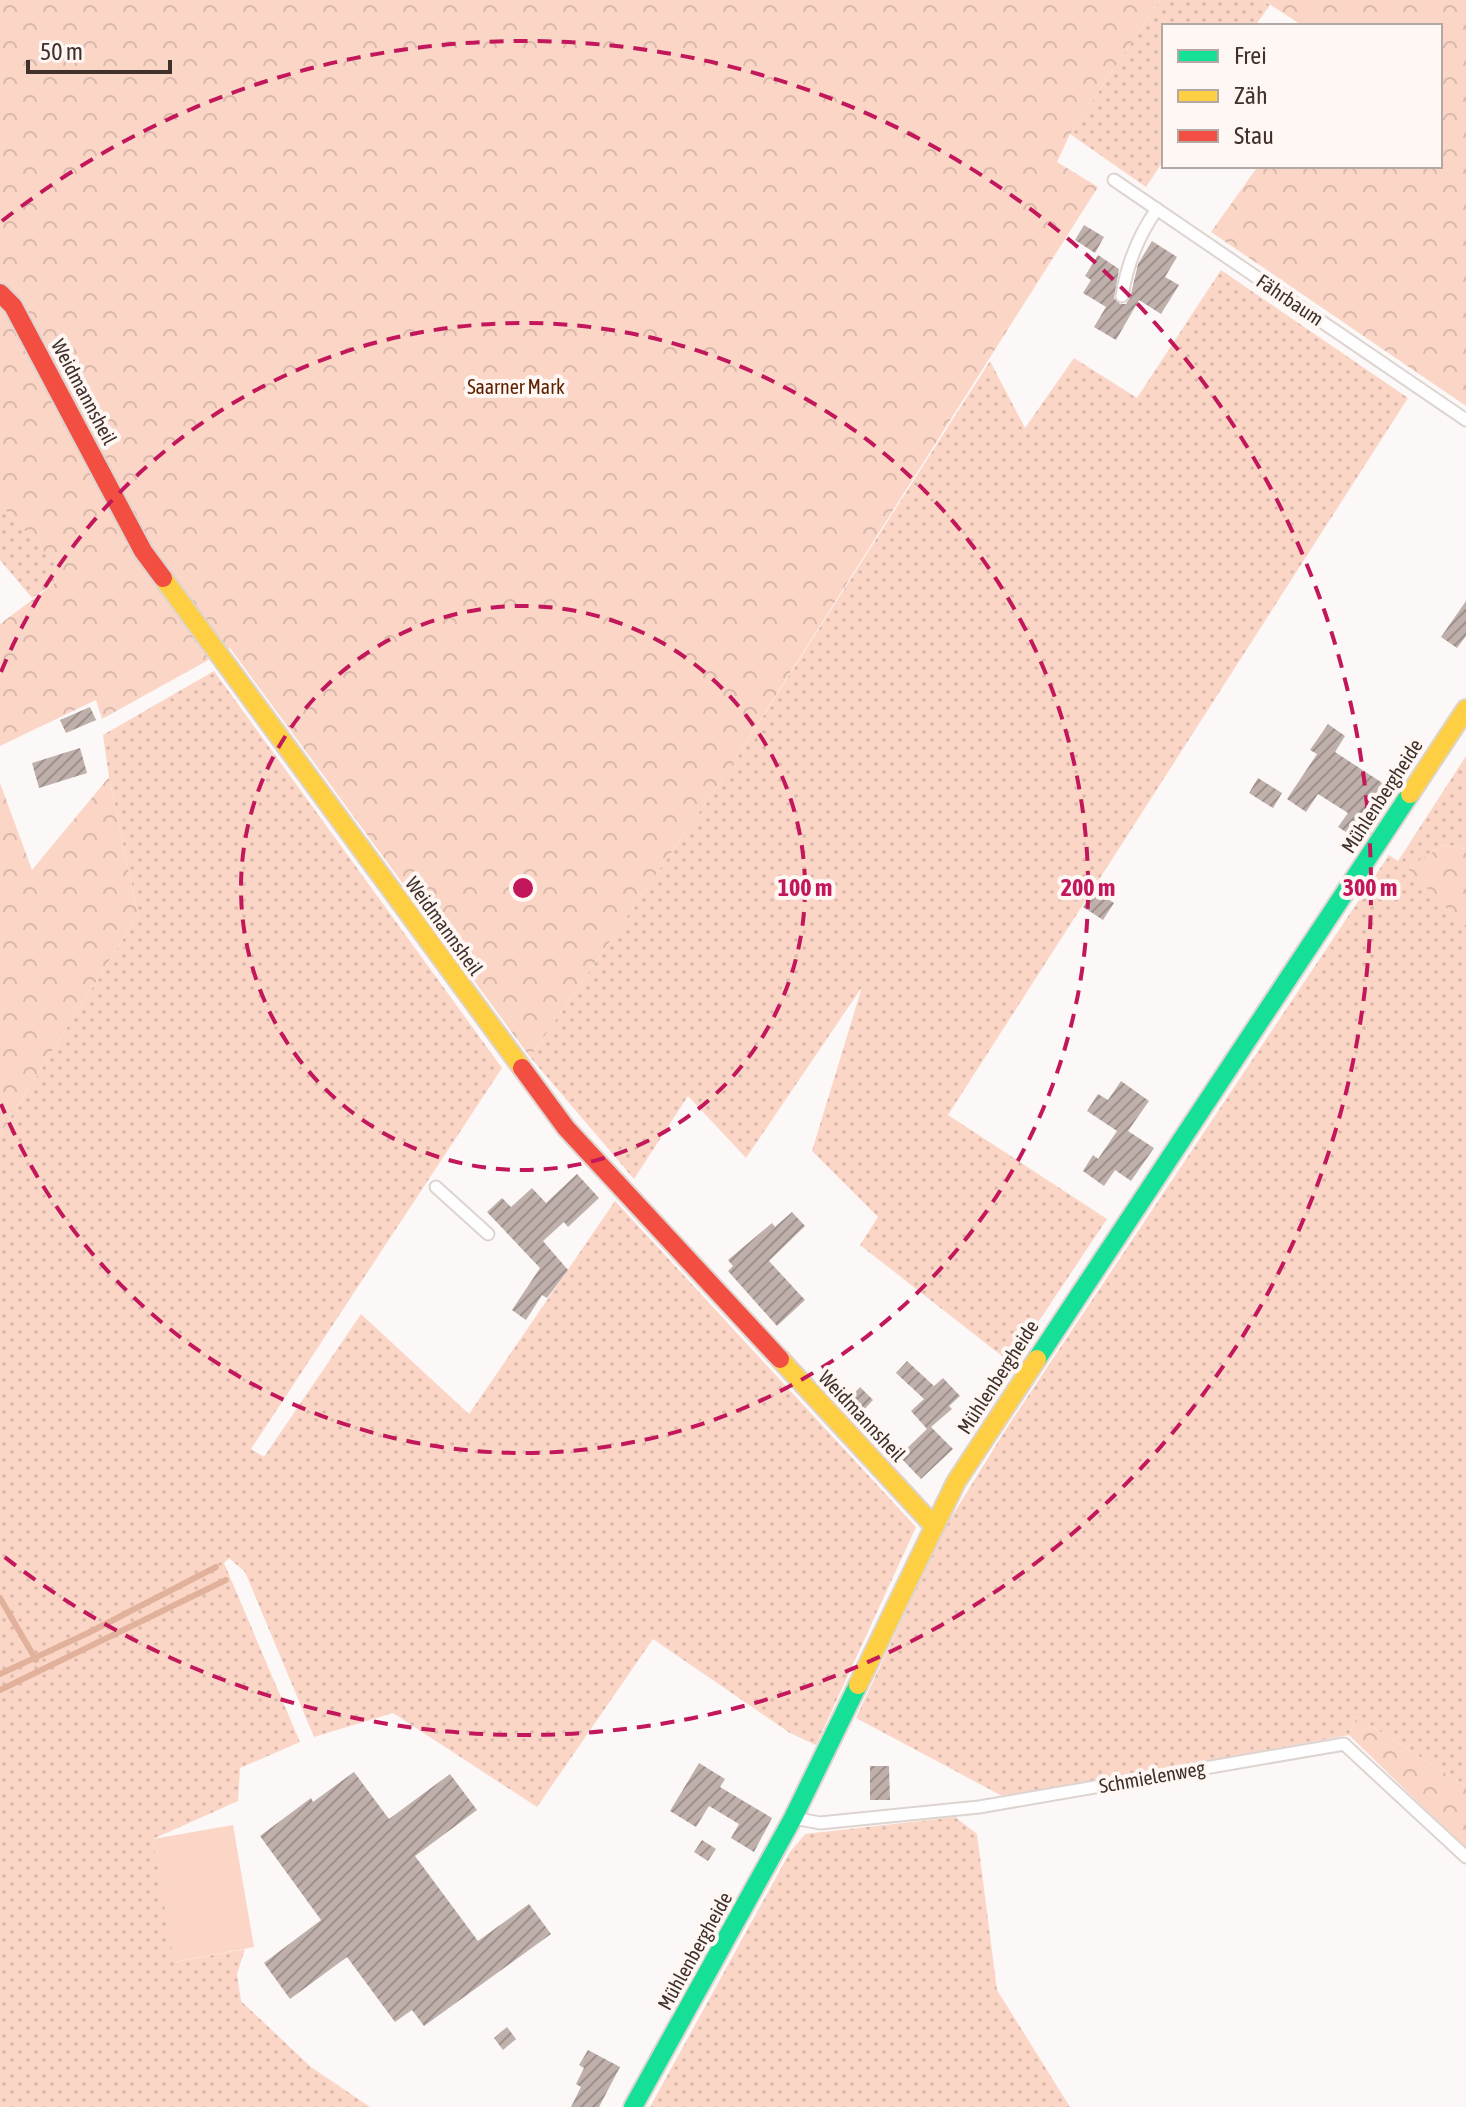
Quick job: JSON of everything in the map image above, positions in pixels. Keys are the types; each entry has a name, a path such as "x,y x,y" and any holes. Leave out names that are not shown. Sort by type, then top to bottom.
{"street":[{"name":"Weidmannsheil","path":"0,293 13,306 143,551 550,1107 933,1525"},
{"name":"Mühlenbergheide","path":"633,2107 793,1818 956,1482 1466,709"}],"lane":[{"name":"Fährbaum","path":"1114,180 1466,420"},
{"path":"1122,296 1126,267 1157,209"},
{"path":"436,1187 488,1234"},
{"name":"Schmielenweg","path":"793,1818 820,1823 979,1807 1344,1744 1466,1857"}],"green space":[{"name":"Saarner Mark","path":"0,0 1160,0 1070,134 1057,162 1098,187 733,763 530,1057 230,648 102,719 96,700 0,746 0,624 56,582 54,562 0,504"},
{"path":"1160,0 1263,0 1270,5 1256,24 1162,24 1162,163 1146,187 1070,134"},
{"path":"1263,0 1466,0 1466,406 1211,232 1257,168 1442,168 1442,24 1300,24"},
{"path":"1221,270 1408,398 948,1115 1107,1219 1011,1363 860,1245 878,1217 812,1151 862,987 746,1158 688,1096 634,1179 530,1057 733,763 990,361 1025,428 1074,358 1137,398"},
{"path":"0,504 54,562 56,582 32,598 0,560"},
{"path":"214,671 502,1068 251,1449 264,1457 361,1314 469,1414 615,1201 916,1527 816,1745 790,1733 653,1639 537,1807 393,1713 314,1737 245,1572 229,1558 224,1563 300,1742 240,1768 238,1801 153,1839 175,1962 245,1949 237,1974 241,2001 311,2067 370,2107 0,2107 0,1134 138,915 103,735"},
{"path":"1466,756 1466,849 1444,845 1408,868 1466,928 1466,1786 1357,1717 1349,1735 1006,1798 856,1718 944,1529 1006,1429 1389,855 1398,861"},
{"path":"109,777 138,915 0,1134 0,783 32,870"},
{"path":"1444,845 1466,849 1466,928 1407,868"},
{"path":"1357,1717 1466,1786 1466,1849 1349,1735"},
{"path":"955,1817 977,1834 997,1990 1070,2107 650,2107 790,1852 805,1834"},
{"path":"233,1825 254,1947 174,1962 153,1839"}],"building":[{"path":"1084,225 1104,237 1095,253 1075,240"},
{"path":"1152,241 1177,257 1165,277 1179,285 1161,314 1139,300 1116,340 1094,327 1106,307 1083,293 1091,280 1085,276 1098,255 1119,269 1114,298 1120,304 1126,304 1138,264"},
{"path":"1466,601 1466,636 1457,648 1441,637"},
{"path":"90,707 96,720 66,733 60,720"},
{"path":"1328,724 1345,736 1335,752 1390,788 1357,839 1338,827 1348,813 1318,794 1306,812 1287,799 1317,754 1310,750"},
{"path":"80,748 87,773 39,788 32,763"},
{"path":"1258,778 1282,793 1273,808 1249,793"},
{"path":"1094,890 1114,903 1103,920 1083,907"},
{"path":"1121,1081 1149,1101 1128,1131 1154,1148 1131,1181 1115,1170 1104,1186 1083,1171 1093,1155 1098,1159 1117,1131 1087,1111 1098,1094 1108,1100"},
{"path":"577,1174 599,1198 568,1227 564,1222 543,1241 568,1270 547,1298 542,1295 526,1320 512,1310 540,1268 487,1212 502,1198 511,1207 532,1188 546,1203"},
{"path":"792,1212 805,1226 769,1261 805,1300 777,1326 728,1271 733,1266 728,1260 772,1223 775,1227"},
{"path":"907,1361 934,1386 943,1378 960,1396 949,1406 952,1409 931,1427 953,1449 921,1479 899,1456 927,1429 911,1411 924,1399 896,1373"},
{"path":"860,1387 873,1400 859,1415 846,1402"},
{"path":"699,1763 725,1779 720,1787 772,1818 754,1852 731,1838 739,1824 709,1806 696,1827 670,1811"},
{"path":"870,1766 889,1766 890,1800 870,1800"},
{"path":"354,1772 389,1819 450,1774 477,1810 415,1856 478,1941 529,1904 551,1934 424,2026 412,2010 395,2022 347,1957 290,1999 264,1963 321,1920 260,1836 311,1798 313,1802"},
{"path":"702,1840 716,1849 708,1861 694,1852"},
{"path":"507,2027 516,2039 503,2050 494,2038"},
{"path":"588,2050 620,2067 599,2107 571,2107 581,2087 576,2084 584,2068 579,2065"}],"waterway":[{"path":"0,1674 216,1567"},
{"path":"0,1690 226,1580"},
{"path":"0,1598 36,1660"}],"traffic: fast":[{"path":"1037,1359 1410,794"},
{"path":"633,2107 793,1818 858,1685"}],"traffic: slow":[{"path":"163,578 522,1068"},
{"path":"1410,794 1466,709"},
{"path":"780,1359 933,1525"},
{"path":"858,1685 956,1482 1037,1359"}],"traffic: jam":[{"path":"0,293 13,306 143,551 163,578"},
{"path":"522,1068 566,1128 780,1359"}]}
